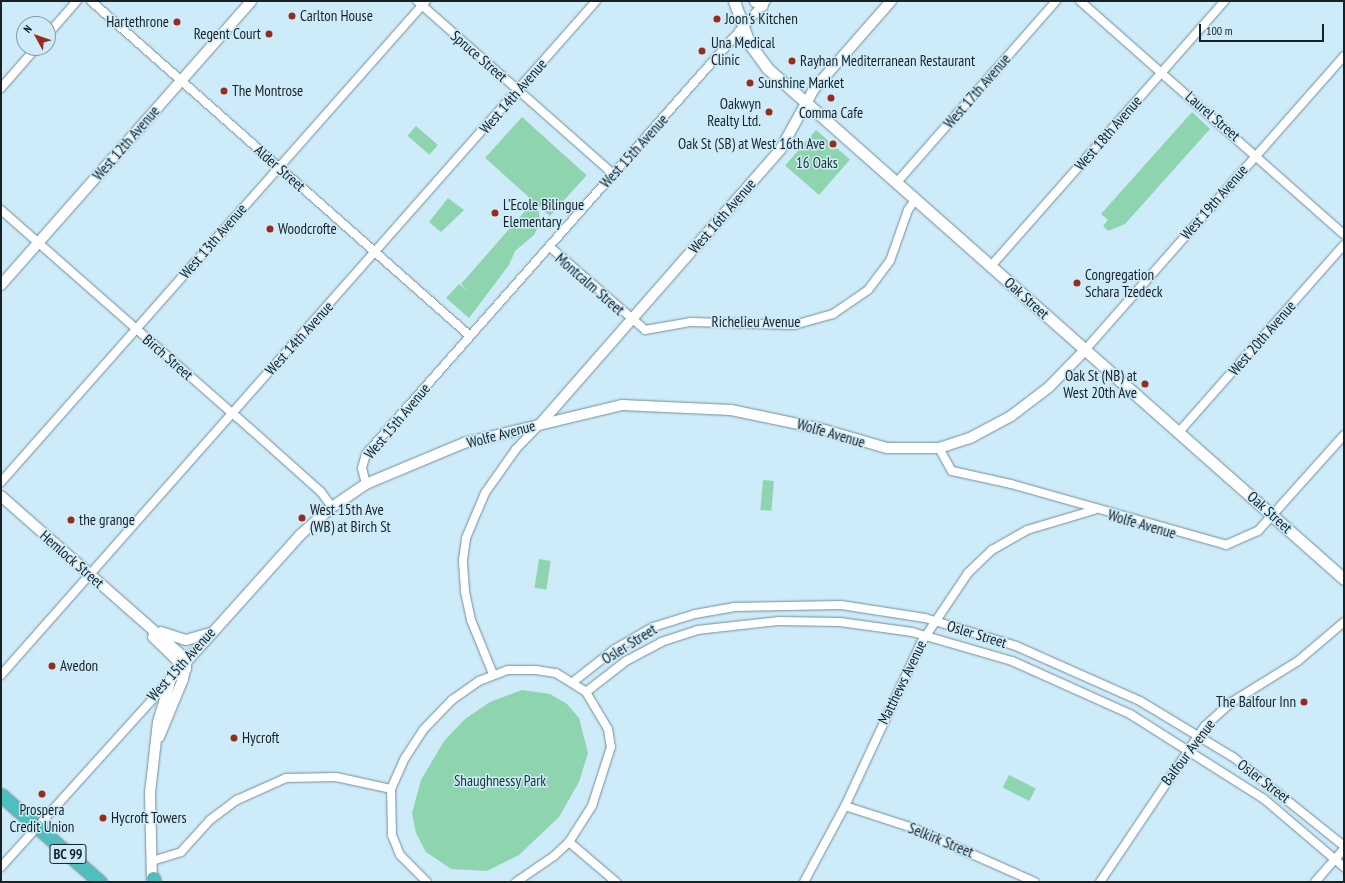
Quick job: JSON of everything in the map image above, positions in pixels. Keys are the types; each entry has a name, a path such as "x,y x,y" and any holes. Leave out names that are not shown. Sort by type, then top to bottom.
{"highway":[{"name":"BC 99","path":"1,795 100,882"}],"main road":[{"name":"Oak Street","path":"734,1 743,27 760,61 898,181 1084,350 1179,432 1344,579"}],"street":[{"path":"56,25 77,1"},
{"name":"Alder Street","path":"91,1 470,336"},
{"name":"West 12th Avenue","path":"1,285 251,1"},
{"name":"West 14th Avenue","path":"1,675 596,1"},
{"name":"West 16th Avenue","path":"541,423 780,150 806,102 826,74 891,1"},
{"name":"West 17th Avenue","path":"898,181 1056,1"},
{"name":"Laurel Street","path":"1080,1 1256,154 1344,234"},
{"name":"West 18th Avenue","path":"991,266 1225,1"},
{"name":"Spruce Street","path":"422,2 613,174"},
{"name":"West 13th Avenue","path":"1,482 422,2"},
{"name":"West 15th Avenue","path":"1,867 185,664 210,633 278,557 332,507 366,484 362,468 366,454 743,27 761,2"},
{"path":"1,88 29,56"},
{"name":"West 19th Avenue","path":"1084,350 1344,56"},
{"name":"Richelieu Avenue","path":"631,320 648,331 692,322 794,325 816,321 848,305 880,276 916,198"},
{"name":"Birch Street","path":"1,210 321,492 332,507"},
{"path":"1344,234 1344,245"},
{"name":"West 20th Avenue","path":"1179,432 1344,245"},
{"name":"Montcalm Street","path":"550,247 631,320"},
{"path":"939,448 970,438 1012,416 1049,387 1084,350"},
{"name":"Wolfe Avenue","path":"366,484 436,453 541,423 604,407 676,405 778,419 887,448 939,448 952,471 1011,484 1094,510 1226,546 1251,536 1273,515 1344,435"},
{"path":"493,674 473,626 465,591 463,560 466,538 485,493 516,449 541,423"},
{"name":"Hemlock Street","path":"1,496 143,622 185,664"},
{"name":"Matthews Avenue","path":"804,882 845,806 924,636 968,574 992,550 1027,530 1094,510"},
{"name":"Osler Street","path":"573,682 615,649 653,627 703,612 740,607 841,605 934,621 1016,646 1089,676 1198,735 1274,787 1344,847"},
{"name":"Osler Street","path":"586,692 626,661 661,642 697,630 778,621 840,622 924,636 1012,661 1074,687 1189,748 1264,799 1344,867"},
{"name":"Hemlock Street","path":"143,622 157,631 185,664"},
{"name":"Balfour Avenue","path":"1100,882 1198,735 1222,709 1298,661 1344,622"},
{"path":"157,631 186,640 210,633"},
{"path":"153,881 150,793 159,737 185,664"},
{"path":"427,882 400,855 392,835 391,789 423,730 452,700 493,674 536,670 556,673 573,682 586,692 608,729 611,748 592,806 569,842 554,856 516,882"},
{"path":"159,737 158,722 171,679"},
{"path":"152,861 176,855 223,809 258,788 286,778 336,777 391,789"},
{"name":"Selkirk Street","path":"845,806 913,828 1035,882"},
{"path":"569,842 616,882"},
{"path":"1315,882 1344,847"}],"green space":[{"path":"1192,112 1210,129 1125,224 1108,231 1103,226 1108,220 1101,214"},
{"path":"522,117 587,175 550,216 485,158"},
{"path":"416,126 438,145 429,155 407,136"},
{"name":"16 Oaks","path":"816,130 850,160 819,195 785,165"},
{"path":"448,198 464,210 441,232 429,222"},
{"path":"532,203 539,212 540,223 534,235 515,251 509,265 469,318 446,298 459,284 469,292 461,284"},
{"path":"763,480 774,481 771,511 760,510"},
{"path":"539,559 551,561 546,590 534,588"},
{"name":"Shaughnessy Park","path":"522,690 550,694 567,704 579,718 588,753 579,782 559,817 519,855 487,871 451,869 426,852 416,833 412,813 421,780 444,741 465,719 490,702"},
{"path":"1009,775 1036,789 1029,801 1003,787"}],"place":[{"name":"Carlton House","path":"292,16"},
{"name":"Joon's Kitchen","path":"717,19"},
{"name":"Hartethrone","path":"177,22"},
{"name":"Regent Court","path":"269,34"},
{"name":"Una Medical Clinic","path":"702,51"},
{"name":"Rayhan Mediterranean Restaurant","path":"792,61"},
{"name":"Sunshine Market","path":"750,83"},
{"name":"The Montrose","path":"224,91"},
{"name":"Comma Cafe","path":"831,98"},
{"name":"Oakwyn Realty Ltd.","path":"769,112"},
{"name":"Oak St (SB) at West 16th Ave","path":"833,144"},
{"name":"L'Ecole Bilingue Elementary","path":"495,213"},
{"name":"Woodcrofte","path":"270,229"},
{"name":"Congregation Schara Tzedeck","path":"1077,283"},
{"name":"Oak St (NB) at West 20th Ave","path":"1145,384"},
{"name":"West 15th Ave (WB) at Birch St","path":"302,518"},
{"name":"the grange","path":"71,520"},
{"name":"Avedon","path":"52,666"},
{"name":"The Balfour Inn","path":"1304,702"},
{"name":"Hycroft","path":"234,738"},
{"name":"Prospera Credit Union","path":"42,794"},
{"name":"Hycroft Towers","path":"103,818"}]}
